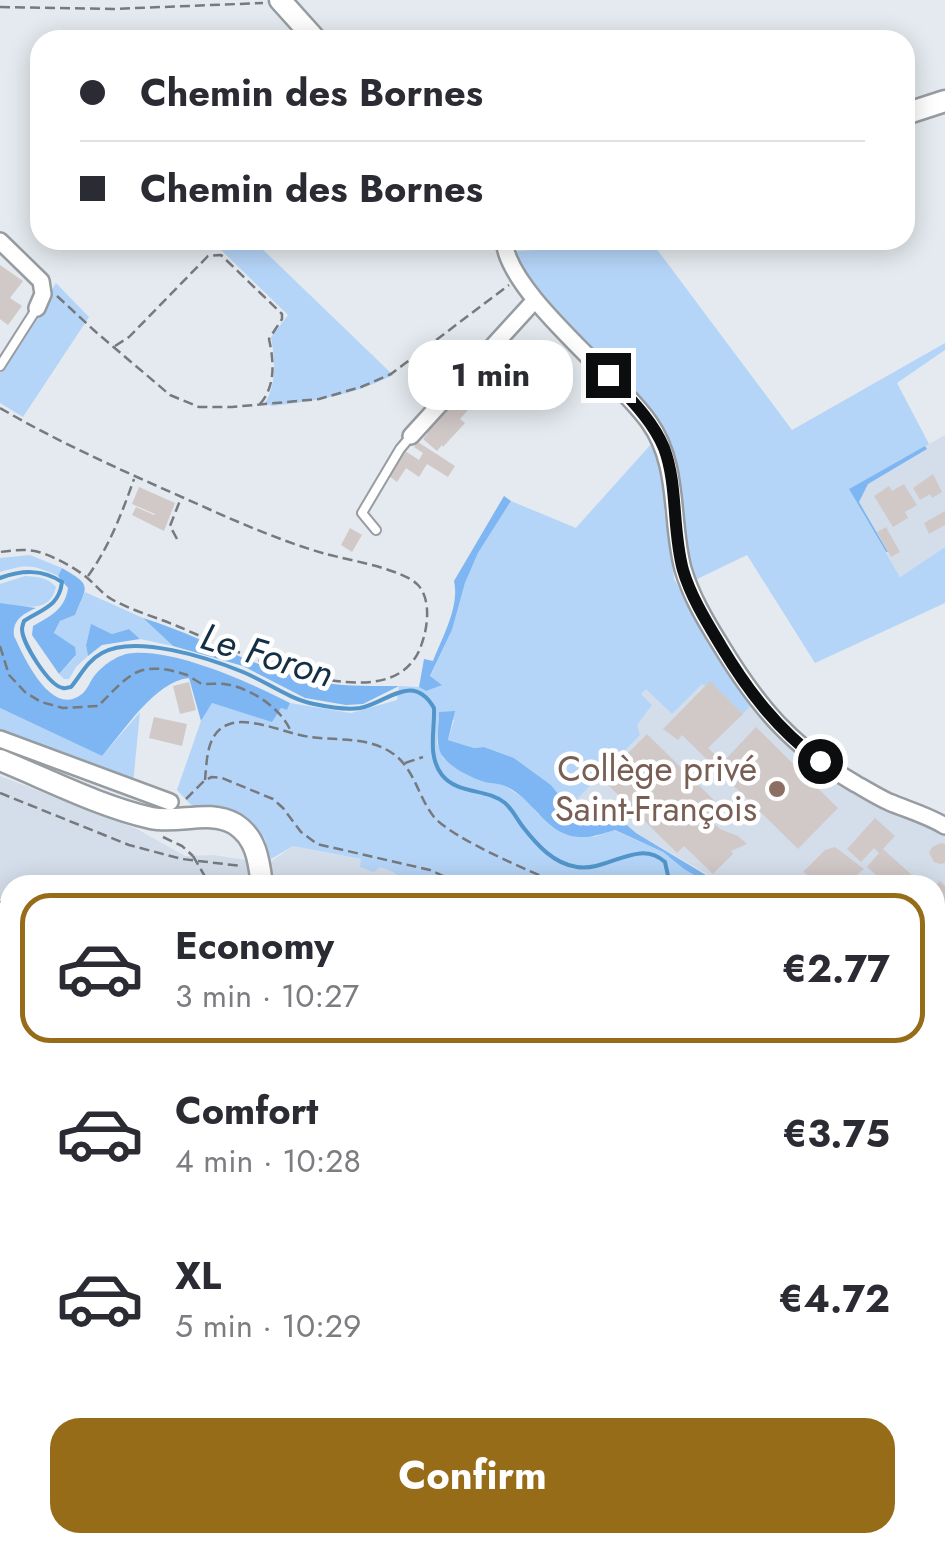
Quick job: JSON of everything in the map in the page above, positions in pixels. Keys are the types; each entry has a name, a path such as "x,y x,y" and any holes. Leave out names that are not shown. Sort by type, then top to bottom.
{"street":[{"path":"281,1 307,30"},
{"path":"915,111 945,101"},
{"path":"0,241 41,281 37,308"},
{"path":"506,250 518,278 534,300 627,395 658,435 668,460 685,575 702,616 747,688 782,729 820,761 880,797 945,826"},
{"path":"412,436 534,300"},
{"path":"0,739 170,802"},
{"path":"0,760 147,817 226,820 248,836 257,852 252,865 257,875"}],"lane":[{"path":"0,366 37,308"},
{"path":"376,530 362,513 412,436"}],"path":[{"path":"0,7 113,9 281,1"},
{"path":"113,346 129,337 208,256 221,255 282,314 269,339 273,355 271,388 258,406"},
{"path":"41,281 156,384 179,400 214,408 329,397 392,374 518,278"},
{"path":"0,408 135,478 258,531 416,582 424,595 427,624 415,660 398,675 356,683 317,678 218,645 126,606 44,553 0,552"},
{"path":"87,578 113,531 135,478"},
{"path":"177,539 170,526 182,497"},
{"path":"0,646 9,675 24,692 52,707 98,706 133,674 160,669 189,676 199,683 248,690 282,717 292,733"},
{"path":"205,780 211,742 225,725 246,722 308,737 370,742 403,763 425,804 448,830 541,875"},
{"path":"403,763 424,758"},
{"path":"170,802 190,797 205,780 216,776 270,797 300,832 317,844 441,875"},
{"path":"0,793 129,846 182,859 252,865"},
{"path":"193,856 204,875"}],"shaded area":[{"path":"221,250 263,250 393,375 334,396 272,406 265,403 274,371 271,337 288,315"},
{"path":"657,250 792,430 945,343 945,350 897,383 929,444 849,489 900,577 945,547 945,603 815,663 747,555 691,582 674,463 538,297 514,255 516,251"},
{"path":"56,283 89,317 23,417 0,403 0,373"},
{"path":"945,435 945,547 900,577 849,489"},
{"path":"654,441 665,481 664,511 674,579 708,644 752,704 903,811 945,832 945,875 709,875 636,833 613,813 559,795 572,532"},
{"path":"654,441 665,481 664,511 674,579 708,644 752,704 743,714 710,682 702,684 672,714 646,689 641,694 652,705 637,725 640,735 574,802 559,795 514,758 448,740 454,720 439,713 437,743 443,758 466,774 502,784 528,801 538,814 594,837 614,830 663,852 695,875 397,875 380,867 374,872 360,867 361,859 293,846 271,859 265,839 250,821 196,810 177,790 201,721 212,703 272,721 290,703 351,713 397,700 399,686 426,691 441,684 430,677 452,630 465,583 478,553 511,501 576,528"},
{"path":"925,446 927,449 868,484 859,502 886,552 849,489"},
{"path":"504,496 511,501 478,553 452,630 430,676 442,685 426,691 419,687 424,659 433,661 445,632 455,601 454,581"},
{"path":"30,555 62,568 58,576 29,566 0,572 0,558"},
{"path":"62,568 85,587 75,615 60,621 54,633 75,647 76,655 59,674 32,635 33,626 56,612 64,602 68,588 58,576"},
{"path":"25,576 46,579 56,587 48,602 34,607 0,603 0,584"},
{"path":"85,592 143,618 173,646 140,639 129,629 112,634 91,625 86,644 88,656 69,679 64,679 59,674 76,656 54,634 60,621 75,615"},
{"path":"0,603 36,608 17,622 14,636 40,682 60,698 82,694 95,675 123,655 152,653 192,662 290,703 287,710 281,708 272,722 212,703 201,721 189,678 176,681 152,697 102,756 0,708"},
{"path":"143,618 305,679 340,685 399,686 363,704 305,698 243,666 173,646"},
{"path":"91,624 112,634 129,629 140,639 102,645 88,656 86,645"},
{"path":"0,708 102,756 140,712 133,784 0,733"},
{"path":"455,711 448,740 514,758 559,795 613,813 636,833 706,875 694,875 663,852 615,830 586,837 559,831 515,792 480,780 448,762 439,748 439,712"},
{"path":"0,776 137,829 185,856 213,855 269,863 293,846 431,875 0,875"}],"building":[{"path":"0,265 23,281 10,298 22,306 8,325 0,319"},
{"path":"455,398 468,410 460,419 465,423 437,451 423,439"},
{"path":"418,442 455,466 448,477 427,464 419,477 406,468 397,482 389,476 405,451 419,460 423,453 414,447"},
{"path":"933,474 942,492 920,500 913,488"},
{"path":"904,484 917,505 905,512 908,518 893,527 874,496 889,486 892,491"},
{"path":"139,487 175,503 164,531 132,515 136,507 155,514 132,504"},
{"path":"945,511 945,525 929,534 924,523"},
{"path":"886,527 900,552 891,557 877,532"},
{"path":"350,528 362,535 352,552 341,545"},
{"name":"Collège privé Saint-François","path":"710,681 743,714 708,748 723,762 756,727 838,808 798,849 682,735 678,740 663,729"},
{"path":"189,682 196,710 180,714 173,686"},
{"path":"154,717 187,724 182,746 149,738"},
{"path":"647,734 721,807 709,819 747,844 731,851 733,854 713,874 684,846 677,853 602,779"},
{"path":"875,818 895,836 883,849 912,875 876,875 867,867 879,853 874,848 861,862 847,849"},
{"path":"945,844 945,863 940,864 929,853"},
{"path":"835,847 864,869 857,875 803,872 825,850"}],"waterway":[{"name":"Le Foron","path":"0,578 32,572 62,582 53,602 24,621 22,629 37,663 57,685 71,687 102,653 133,646 211,660 305,702 325,706 360,708 399,692 417,692 434,708 435,760 442,775 456,786 505,803 547,853 577,867 644,853 665,862 668,875"}],"place":[{"name":"Collège privé Saint-François","path":"777,789"}],"route":[{"path":"608,375 650,422 664,449 680,556 702,616 768,715 820,761"}]}
